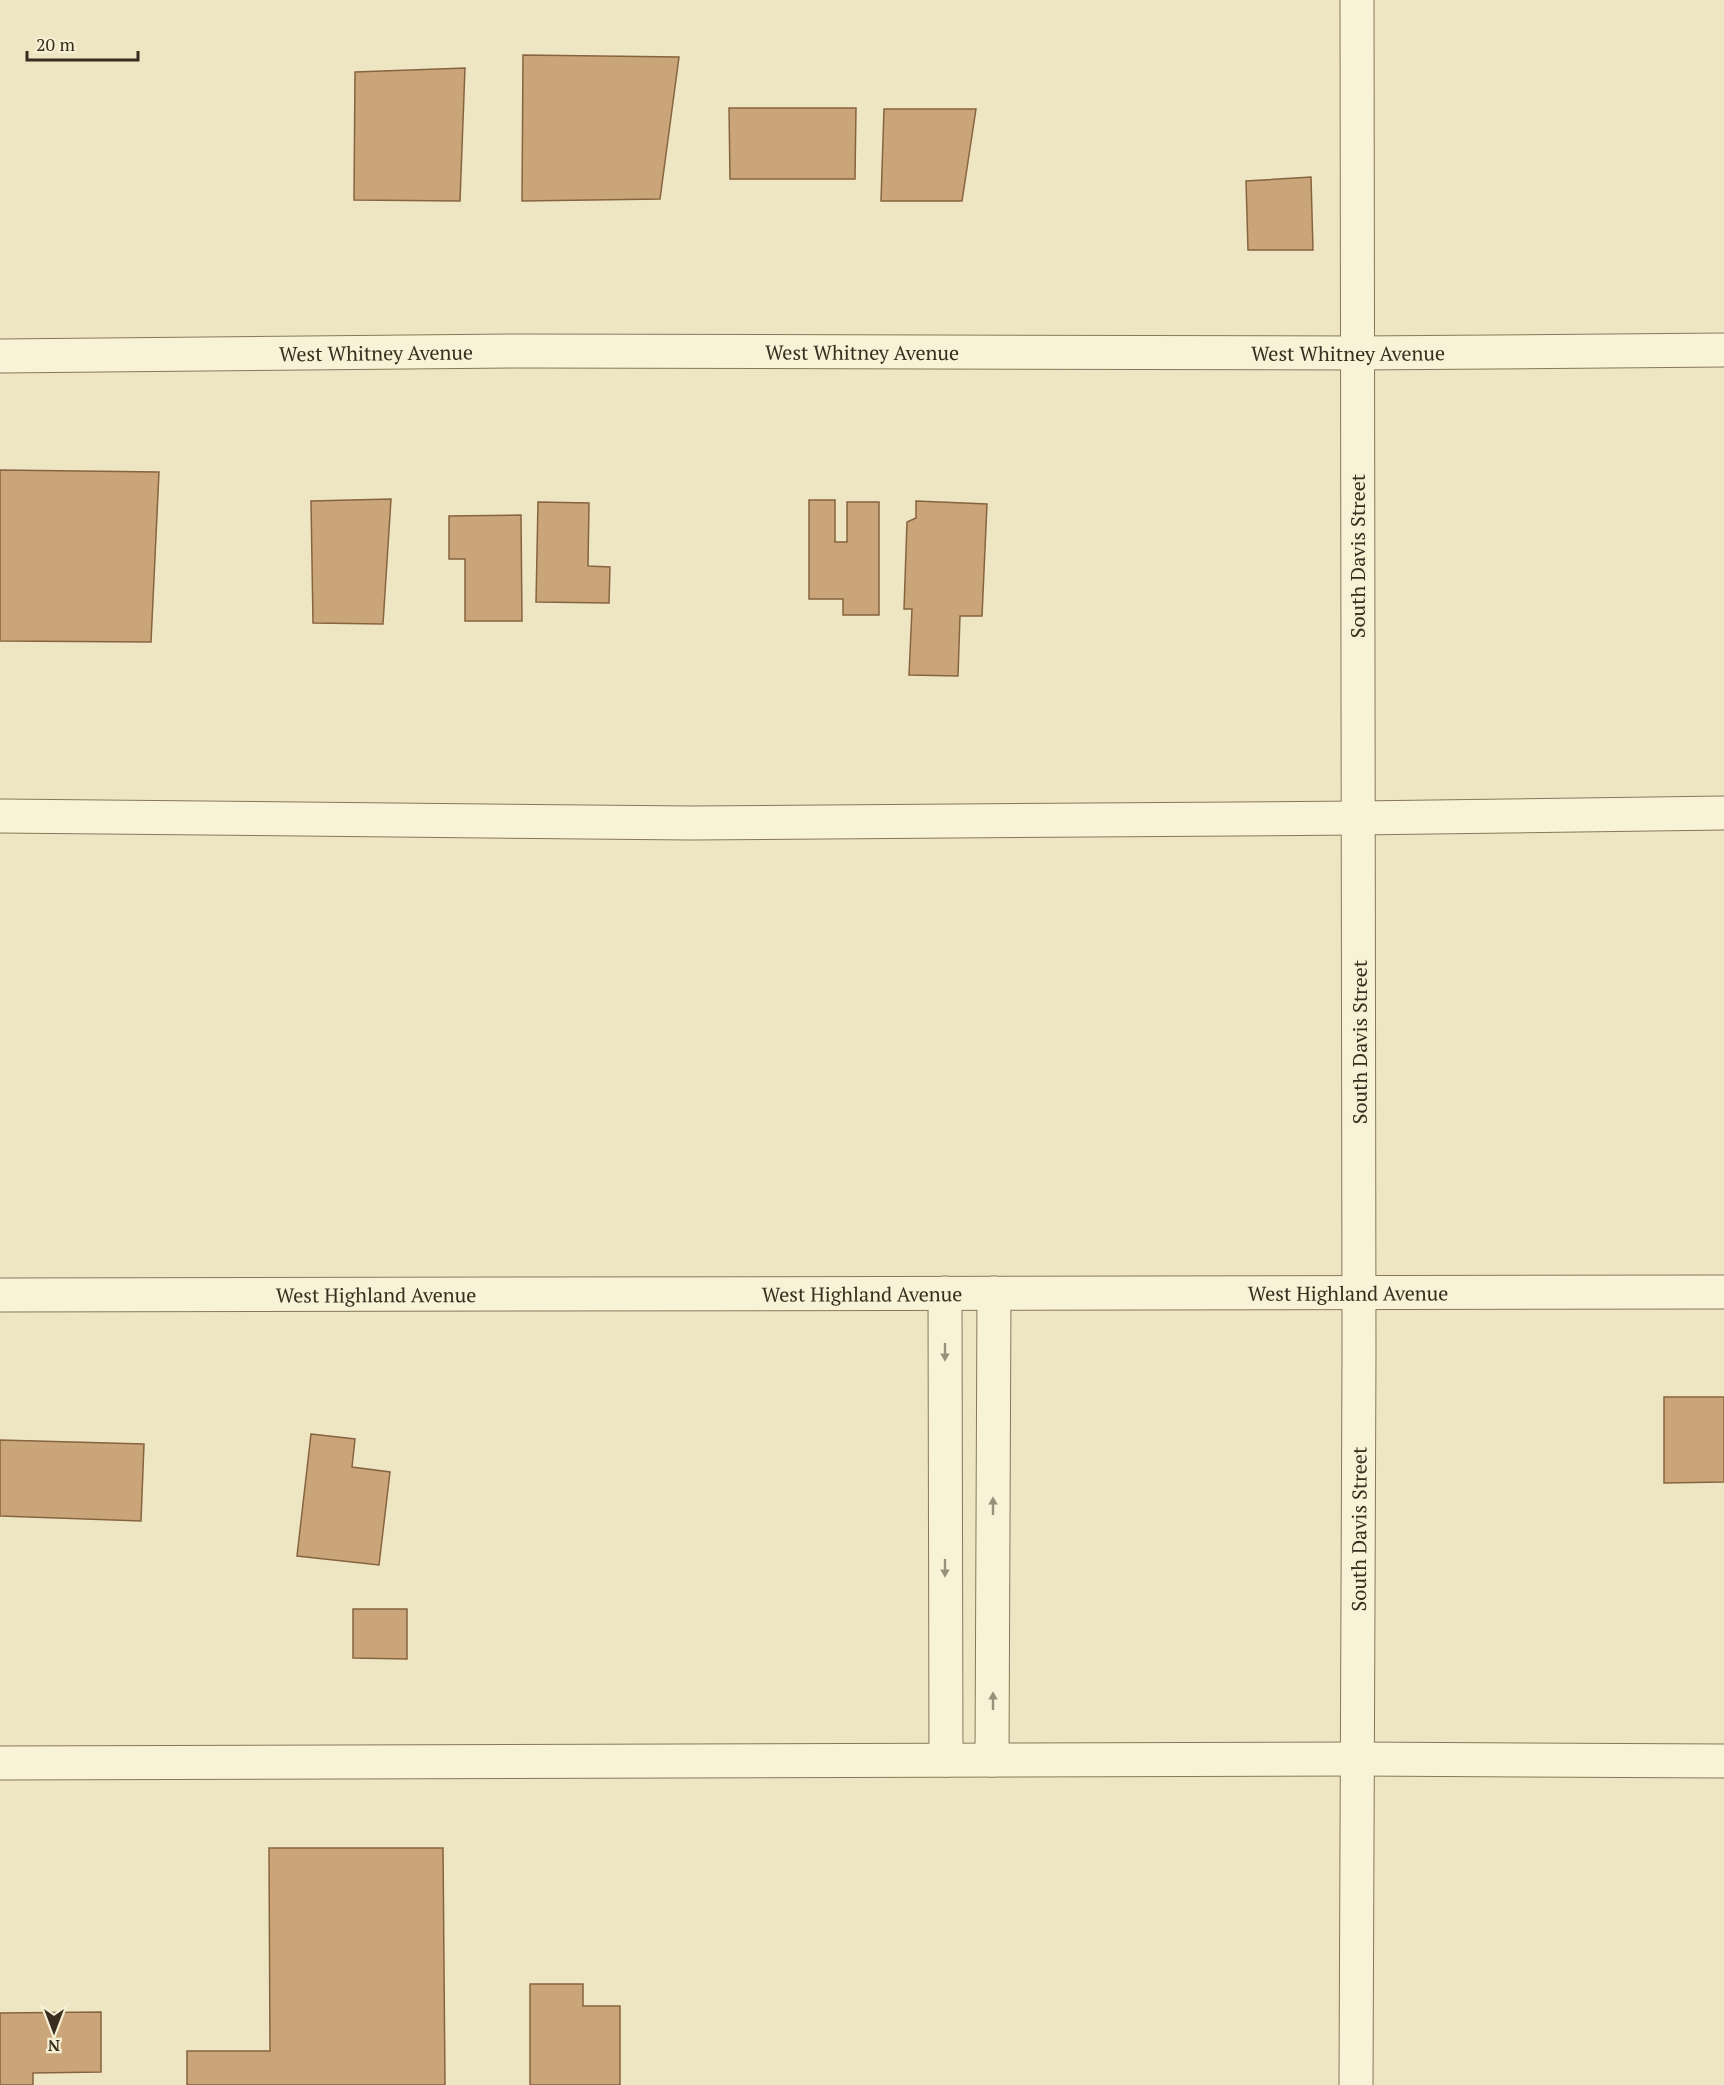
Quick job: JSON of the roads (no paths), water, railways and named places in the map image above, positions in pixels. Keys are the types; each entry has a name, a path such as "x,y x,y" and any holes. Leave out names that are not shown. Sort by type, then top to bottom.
{"street":[{"name":"South Davis Street","path":"1356,2085 1359,1293 1357,0"},
{"name":"West Whitney Avenue","path":"0,356 520,351 1724,350"},
{"path":"0,816 691,823 1724,813"},
{"name":"West Highland Avenue","path":"0,1295 1724,1292"},
{"path":"945,1293 946,1760"},
{"path":"992,1760 994,1293"},
{"path":"0,1763 1358,1759 1724,1761"}]}
